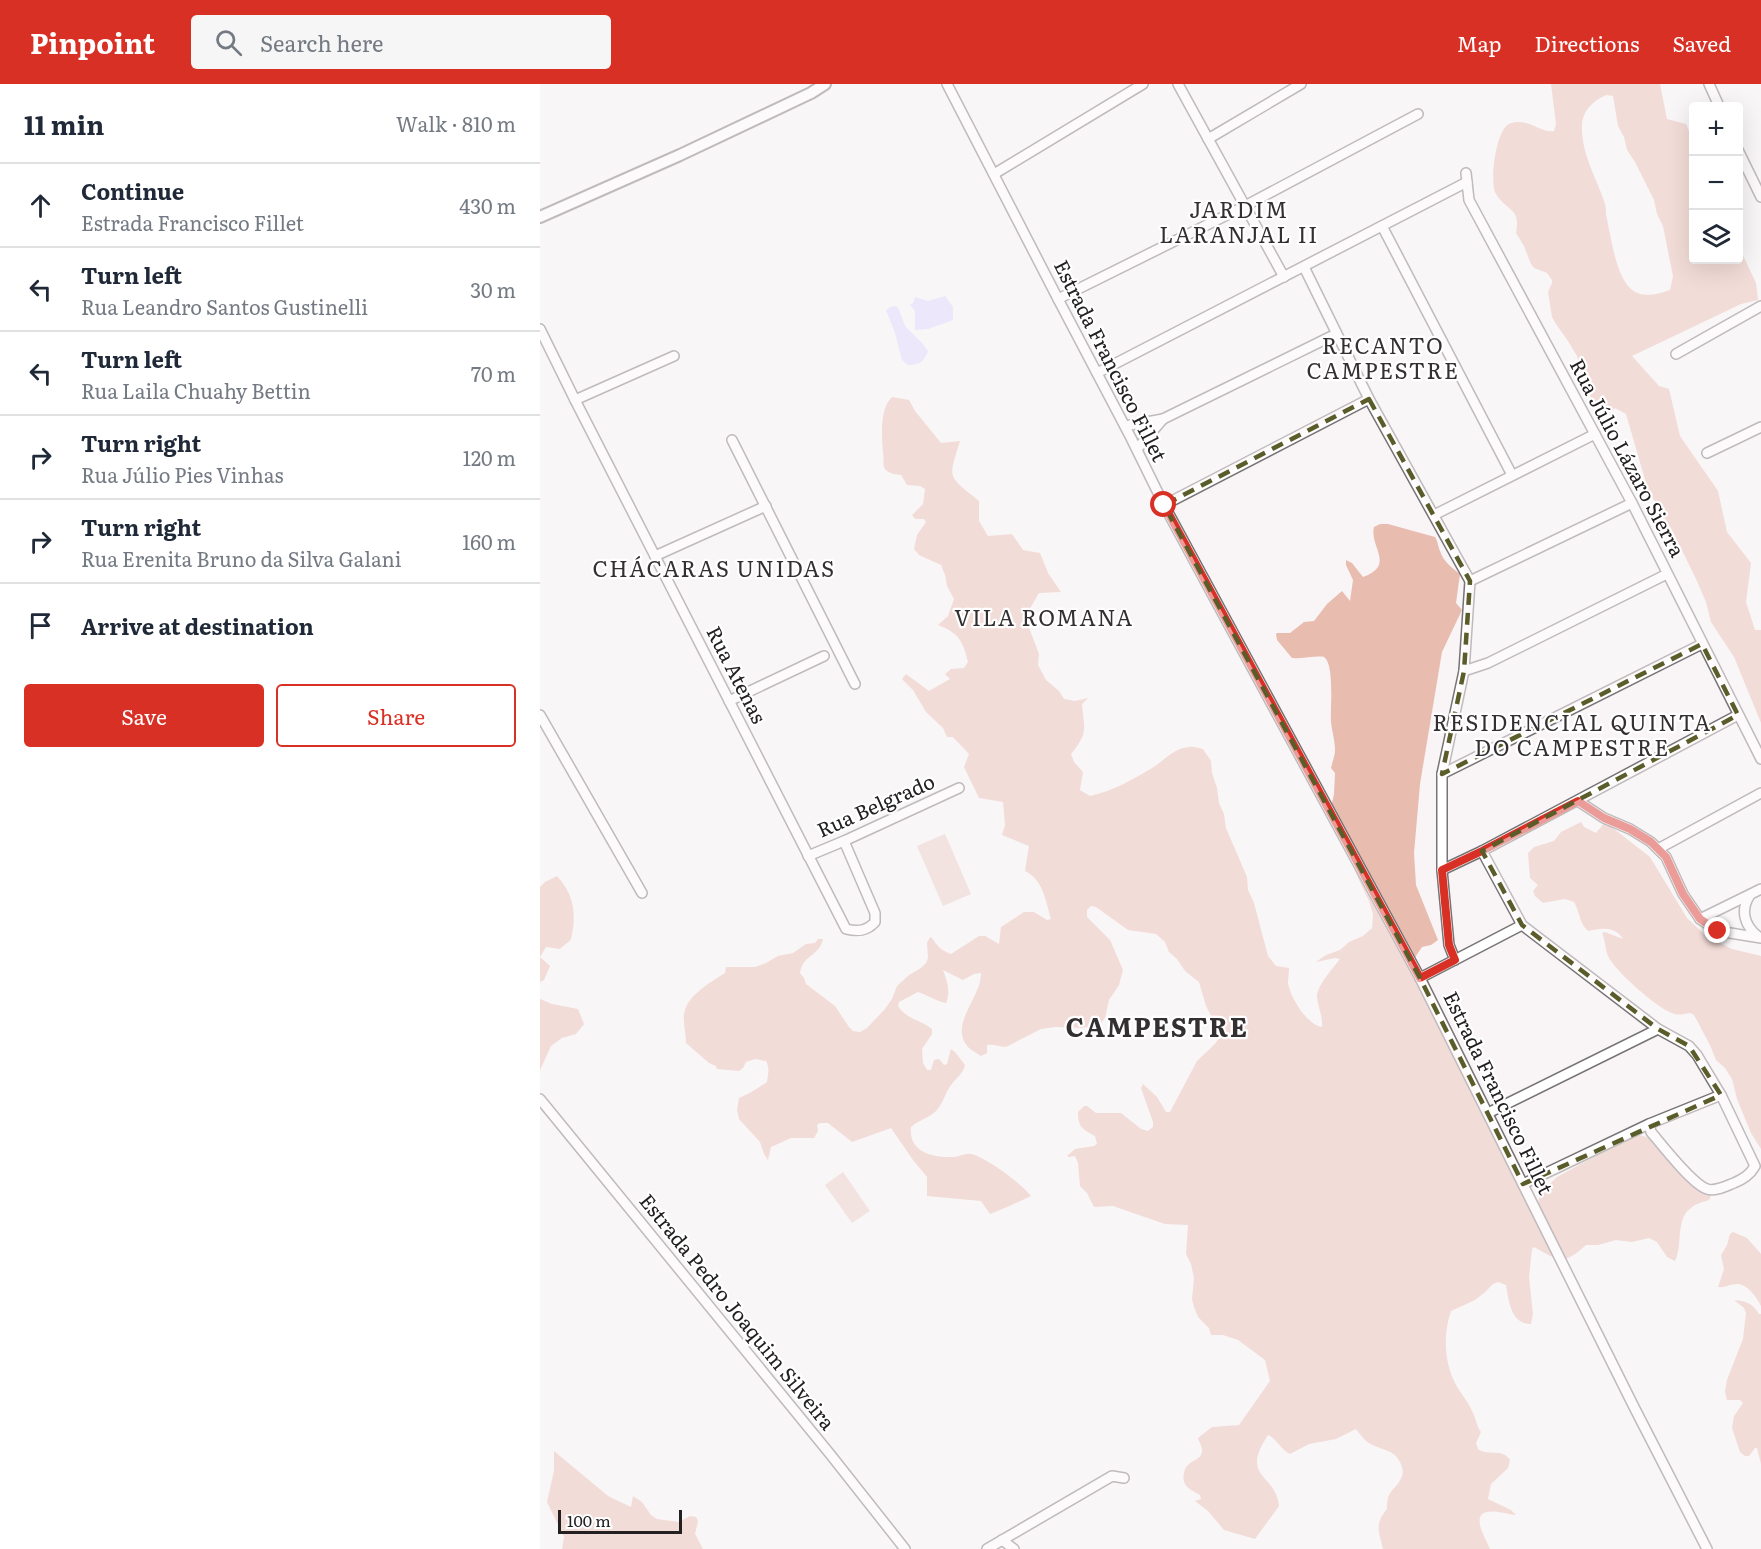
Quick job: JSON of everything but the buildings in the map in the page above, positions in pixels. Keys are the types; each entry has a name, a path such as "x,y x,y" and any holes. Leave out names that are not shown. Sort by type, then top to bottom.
{"street":[{"path":"540,217 680,155 812,93 825,84"},
{"name":"Estrada Francisco Fillet","path":"947,84 1164,505 1420,978 1707,1549"},
{"path":"994,174 1143,84"},
{"path":"1179,84 1284,277"},
{"path":"1208,139 1302,84"},
{"path":"1709,84 1717,102"},
{"path":"1058,299 1245,206 1418,114"},
{"path":"1741,156 1761,197"},
{"path":"1751,178 1761,174"},
{"name":"Rua Júlio Lázaro Sierra","path":"1382,226 1466,178 1469,200 1632,503 1761,759"},
{"path":"1097,373 1382,226 1512,475"},
{"path":"1304,267 1369,399 1470,581 1464,670 1442,774 1442,870 1449,945 1455,960"},
{"path":"1676,354 1761,306"},
{"name":"Rua Atenas","path":"540,329 574,400 846,929 857,932 870,927 875,922 875,913 844,841"},
{"path":"1125,426 1163,419 1336,334"},
{"path":"574,400 674,356"},
{"path":"1164,505 1369,399"},
{"path":"1137,449 1163,419"},
{"path":"1707,453 1761,427"},
{"path":"1434,515 1595,434"},
{"path":"732,440 855,684"},
{"path":"1470,581 1632,503"},
{"path":"655,556 765,506"},
{"path":"1464,670 1488,663 1667,574"},
{"path":"1442,774 1702,644"},
{"path":"729,701 824,656"},
{"path":"540,715 642,893"},
{"path":"1442,870 1578,801 1738,715"},
{"name":"Rua Belgrado","path":"808,856 959,788"},
{"path":"1658,849 1761,793"},
{"path":"1578,801 1604,818 1630,829 1651,842 1666,857 1683,894 1700,919 1718,931 1761,938"},
{"path":"1482,851 1522,925 1658,1029 1689,1046 1697,1055 1721,1095 1755,1166 1751,1174 1735,1183 1708,1190 1697,1183 1651,1132 1649,1124"},
{"path":"1700,919 1761,889"},
{"path":"1750,895 1744,910 1746,921 1751,931 1761,938"},
{"path":"1420,978 1522,925"},
{"path":"1488,1113 1658,1029"},
{"path":"1523,1184 1649,1124 1721,1095"},
{"name":"Estrada Pedro Joaquim Silveira","path":"540,1099 905,1549"},
{"path":"987,1549 1112,1476 1124,1479"},
{"path":"1002,1540 1014,1549"}],"highlighted area":[{"path":"1369,399 1470,581 1464,671 1442,774 1702,644 1738,715 1482,851 1522,925 1658,1029 1689,1046 1721,1095 1523,1184 1420,978 1164,505"}],"shaded area":[{"path":"1551,84 1660,84 1667,119 1686,124 1689,131 1689,264 1743,264 1743,255 1756,283 1758,300 1741,304 1632,356 1659,386 1669,389 1680,436 1718,491 1727,532 1751,563 1746,602 1755,630 1761,630 1761,723 1734,657 1711,622 1706,602 1696,579 1673,532 1648,490 1626,414 1615,408 1605,417 1601,416 1598,411 1591,398 1577,356 1552,317 1548,292 1552,280 1547,273 1534,268 1531,264 1516,233 1515,214 1496,194 1493,179 1495,157 1504,128 1509,124 1522,122 1554,131 1556,124","holes":["1613,96 1618,126 1627,150 1654,200 1663,226 1673,276 1670,290 1660,293 1645,295 1635,292 1621,274 1612,244 1605,203 1584,146 1582,121 1586,111 1601,97"]},
{"path":"945,296 953,307 953,320 928,329 915,330 915,311 910,305 915,297 928,301"},
{"path":"893,306 898,307 905,326 928,351 925,358 918,363 908,365 902,360 886,310"},
{"path":"892,397 909,400 941,443 960,441 953,463 953,476 979,501 979,521 988,536 1012,534 1023,550 1040,553 1048,573 1061,592 1039,593 1025,617 1039,654 1038,665 1046,680 1059,691 1064,699 1075,701 1088,698 1082,704 1083,735 1071,754 1074,762 1083,772 1080,790 1090,796 1107,791 1145,772 1178,750 1191,747 1203,749 1211,761 1226,828 1247,877 1248,890 1254,903 1268,956 1276,966 1289,968 1289,989 1296,1003 1305,1016 1322,1027 1317,993 1340,959 1316,962 1363,936 1372,928 1373,914 1330,812 1334,794 1335,773 1331,768 1335,743 1331,722 1330,669 1324,657 1292,658 1277,640 1276,634 1290,633 1304,622 1314,621 1327,604 1342,591 1350,601 1353,580 1346,560 1352,563 1363,577 1378,567 1380,561 1373,534 1374,527 1380,524 1388,524 1435,537 1443,558 1460,574 1456,603 1462,610 1442,652 1420,784 1414,853 1416,885 1438,940 1422,947 1414,959 1423,973 1457,1065 1473,1089 1538,1206 1541,1192 1557,1177 1623,1141 1639,1135 1650,1138 1712,1193 1709,1200 1695,1205 1686,1213 1681,1226 1675,1261 1667,1257 1657,1242 1649,1238 1632,1242 1616,1240 1598,1245 1586,1245 1566,1259 1549,1256 1534,1247 1529,1277 1533,1314 1531,1324 1524,1323 1515,1316 1506,1285 1498,1282 1475,1300 1451,1311 1446,1338 1447,1357 1451,1375 1470,1407 1481,1432 1476,1443 1478,1449 1503,1454 1510,1460 1508,1468 1491,1484 1488,1499 1511,1510 1516,1515 1494,1511 1482,1514 1480,1523 1490,1549 1383,1549 1379,1533 1380,1519 1387,1509 1388,1497 1403,1472 1400,1462 1394,1455 1369,1443 1356,1429 1336,1439 1309,1444 1290,1454 1268,1435 1260,1449 1257,1460 1258,1468 1272,1487 1279,1506 1255,1539 1224,1530 1208,1511 1195,1501 1201,1499 1200,1495 1185,1484 1183,1477 1186,1468 1202,1452 1198,1438 1212,1427 1239,1425 1270,1381 1265,1360 1238,1340 1223,1335 1211,1335 1209,1328 1198,1317 1192,1299 1194,1278 1186,1254 1188,1225 1165,1224 1113,1206 1094,1207 1087,1193 1080,1186 1078,1163 1075,1156 1067,1156 1075,1149 1097,1144 1095,1136 1080,1124 1078,1112 1084,1106 1096,1113 1121,1113 1141,1129 1148,1131 1153,1127 1153,1122 1141,1088 1143,1084 1157,1097 1166,1112 1170,1112 1197,1061 1219,1038 1219,1031 1206,1006 1199,982 1185,971 1169,952 1165,942 1156,934 1128,930 1096,907 1091,906 1087,910 1087,917 1110,940 1123,970 1119,985 1109,1000 1105,1018 1099,1025 1041,1029 1006,1047 987,1045 987,1053 981,1056 969,1048 963,1039 962,1030 963,1021 980,982 981,973 963,980 943,970 948,991 946,1003 918,992 899,1002 898,1006 905,1014 932,1029 932,1034 922,1049 923,1063 927,1070 931,1070 934,1060 939,1059 944,1065 947,1064 951,1049 965,1065 936,1111 911,1127 913,1142 923,1152 930,1155 955,1157 969,1154 978,1156 1003,1172 1031,1196 990,1214 981,1201 927,1196 927,1177 891,1128 852,1142 828,1123 820,1123 817,1125 818,1131 814,1138 791,1138 771,1147 768,1160 760,1142 739,1119 737,1110 739,1098 767,1082 766,1061 755,1059 746,1062 739,1071 717,1069 686,1043 684,1014 686,1007 694,995 725,973 726,967 755,967 778,956 793,953 806,944 815,943 818,939 823,939 819,949 804,962 800,973 806,984 835,1006 853,1031 860,1032 885,1009 897,986 926,963 927,943 930,937 940,948 951,954 979,936 985,936 999,944 1001,927 1024,912 1034,912 1047,920 1051,919 1040,885 1025,871 1029,846 1002,835 1005,825 1003,802 979,798 964,767 969,754 953,737 947,737 943,728 926,712 913,690 902,679 906,674 929,691 950,679 945,674 951,669 964,668 968,662 959,639 951,631 938,625 948,616 954,599 947,586 941,565 919,555 914,549 917,535 926,522 924,519 915,519 912,515 923,504 925,489 920,486 907,485 901,475 889,472 884,467 882,424 885,409"},
{"path":"1581,822 1584,827 1596,833 1605,822 1650,857 1687,918 1706,936 1732,949 1761,956 1761,1149 1751,1133 1737,1099 1732,1079 1716,1060 1694,1015 1676,1014 1665,1010 1618,970 1608,956 1602,933 1623,939 1616,932 1603,929 1588,931 1574,902 1565,899 1543,903 1535,896 1533,891 1538,885 1530,878 1528,853 1534,847 1554,841 1561,832"},
{"path":"945,834 971,894 943,906 917,846"},
{"path":"557,876 571,900 574,914 572,937 560,949 546,947 540,957 540,887"},
{"path":"540,957 550,966 544,980 540,982"},
{"path":"540,999 578,1009 584,1024 576,1034 562,1038 551,1046 540,1070"},
{"path":"843,1172 870,1211 852,1223 825,1185"},
{"path":"1733,1232 1747,1238 1761,1254 1761,1306 1755,1296 1741,1284 1718,1287 1724,1269 1721,1255"},
{"path":"1734,1300 1748,1303 1761,1314 1761,1464 1757,1448 1749,1456 1740,1452 1732,1428 1734,1416 1743,1403 1740,1400 1727,1400 1725,1391 1743,1339 1746,1313 1744,1308"},
{"path":"554,1451 608,1496 631,1507 633,1496 642,1502 651,1515 657,1519 679,1522 690,1516 696,1517 698,1521 695,1534 703,1549 562,1549 564,1537 547,1502 554,1471"}],"district":[{"name":"JARDIM LARANJAL II","path":"1239,222"},
{"name":"RECANTO CAMPESTRE","path":"1383,358"},
{"name":"CHÁCARAS UNIDAS","path":"714,569"},
{"name":"VILA ROMANA","path":"1044,618"},
{"name":"RESIDENCIAL QUINTA DO CAMPESTRE","path":"1572,736"},
{"name":"CAMPESTRE","path":"1157,1028"}],"route":[{"path":"1164,505 1420,978 1455,960 1449,945 1442,870 1578,801 1604,818 1630,829 1651,842 1666,857 1683,894 1700,919 1718,931"}]}
